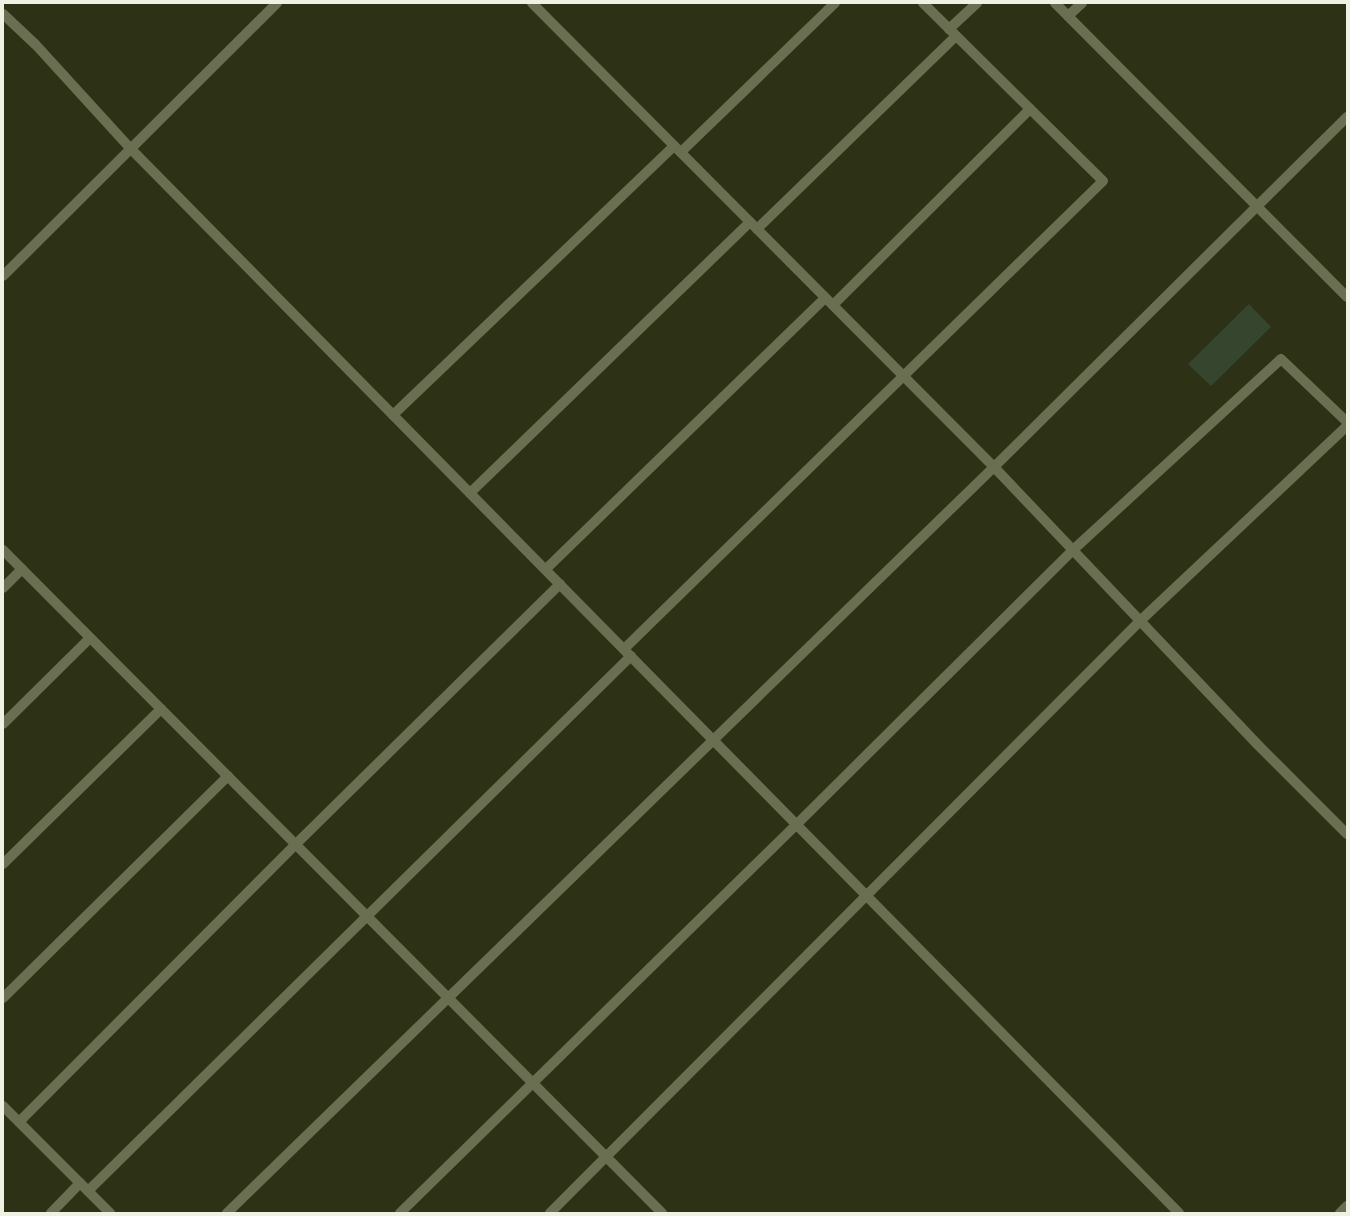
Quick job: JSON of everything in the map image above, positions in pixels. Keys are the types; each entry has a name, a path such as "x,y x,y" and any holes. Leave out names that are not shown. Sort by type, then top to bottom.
{"street":[{"path":"3,276 277,3"},
{"path":"532,3 994,467 1258,745 1347,834"},
{"path":"393,415 835,3"},
{"path":"88,1191 368,917 628,652 903,376 1103,181 923,3"},
{"path":"470,493 754,226 953,33 977,3"},
{"path":"1055,3 1347,297"},
{"path":"1068,16 1082,3"},
{"path":"3,14 36,45 130,148 714,739 1179,1213"},
{"path":"833,305 1030,109"},
{"path":"227,1213 994,467 1347,117"},
{"path":"546,569 825,298"},
{"path":"400,1213 797,824 1073,550 1281,359 1347,422"},
{"path":"550,1213 1140,621 1347,426"},
{"path":"3,550 662,1213"},
{"path":"3,588 22,569"},
{"path":"19,1122 296,844 560,584"},
{"path":"3,724 90,638"},
{"path":"3,864 161,709"},
{"path":"3,998 228,776"},
{"path":"4,1108 110,1213"},
{"path":"51,1213 80,1183"},
{"path":"1340,1213 1347,1206"}],"building":[{"path":"1249,304 1271,327 1211,386 1188,364"}]}
